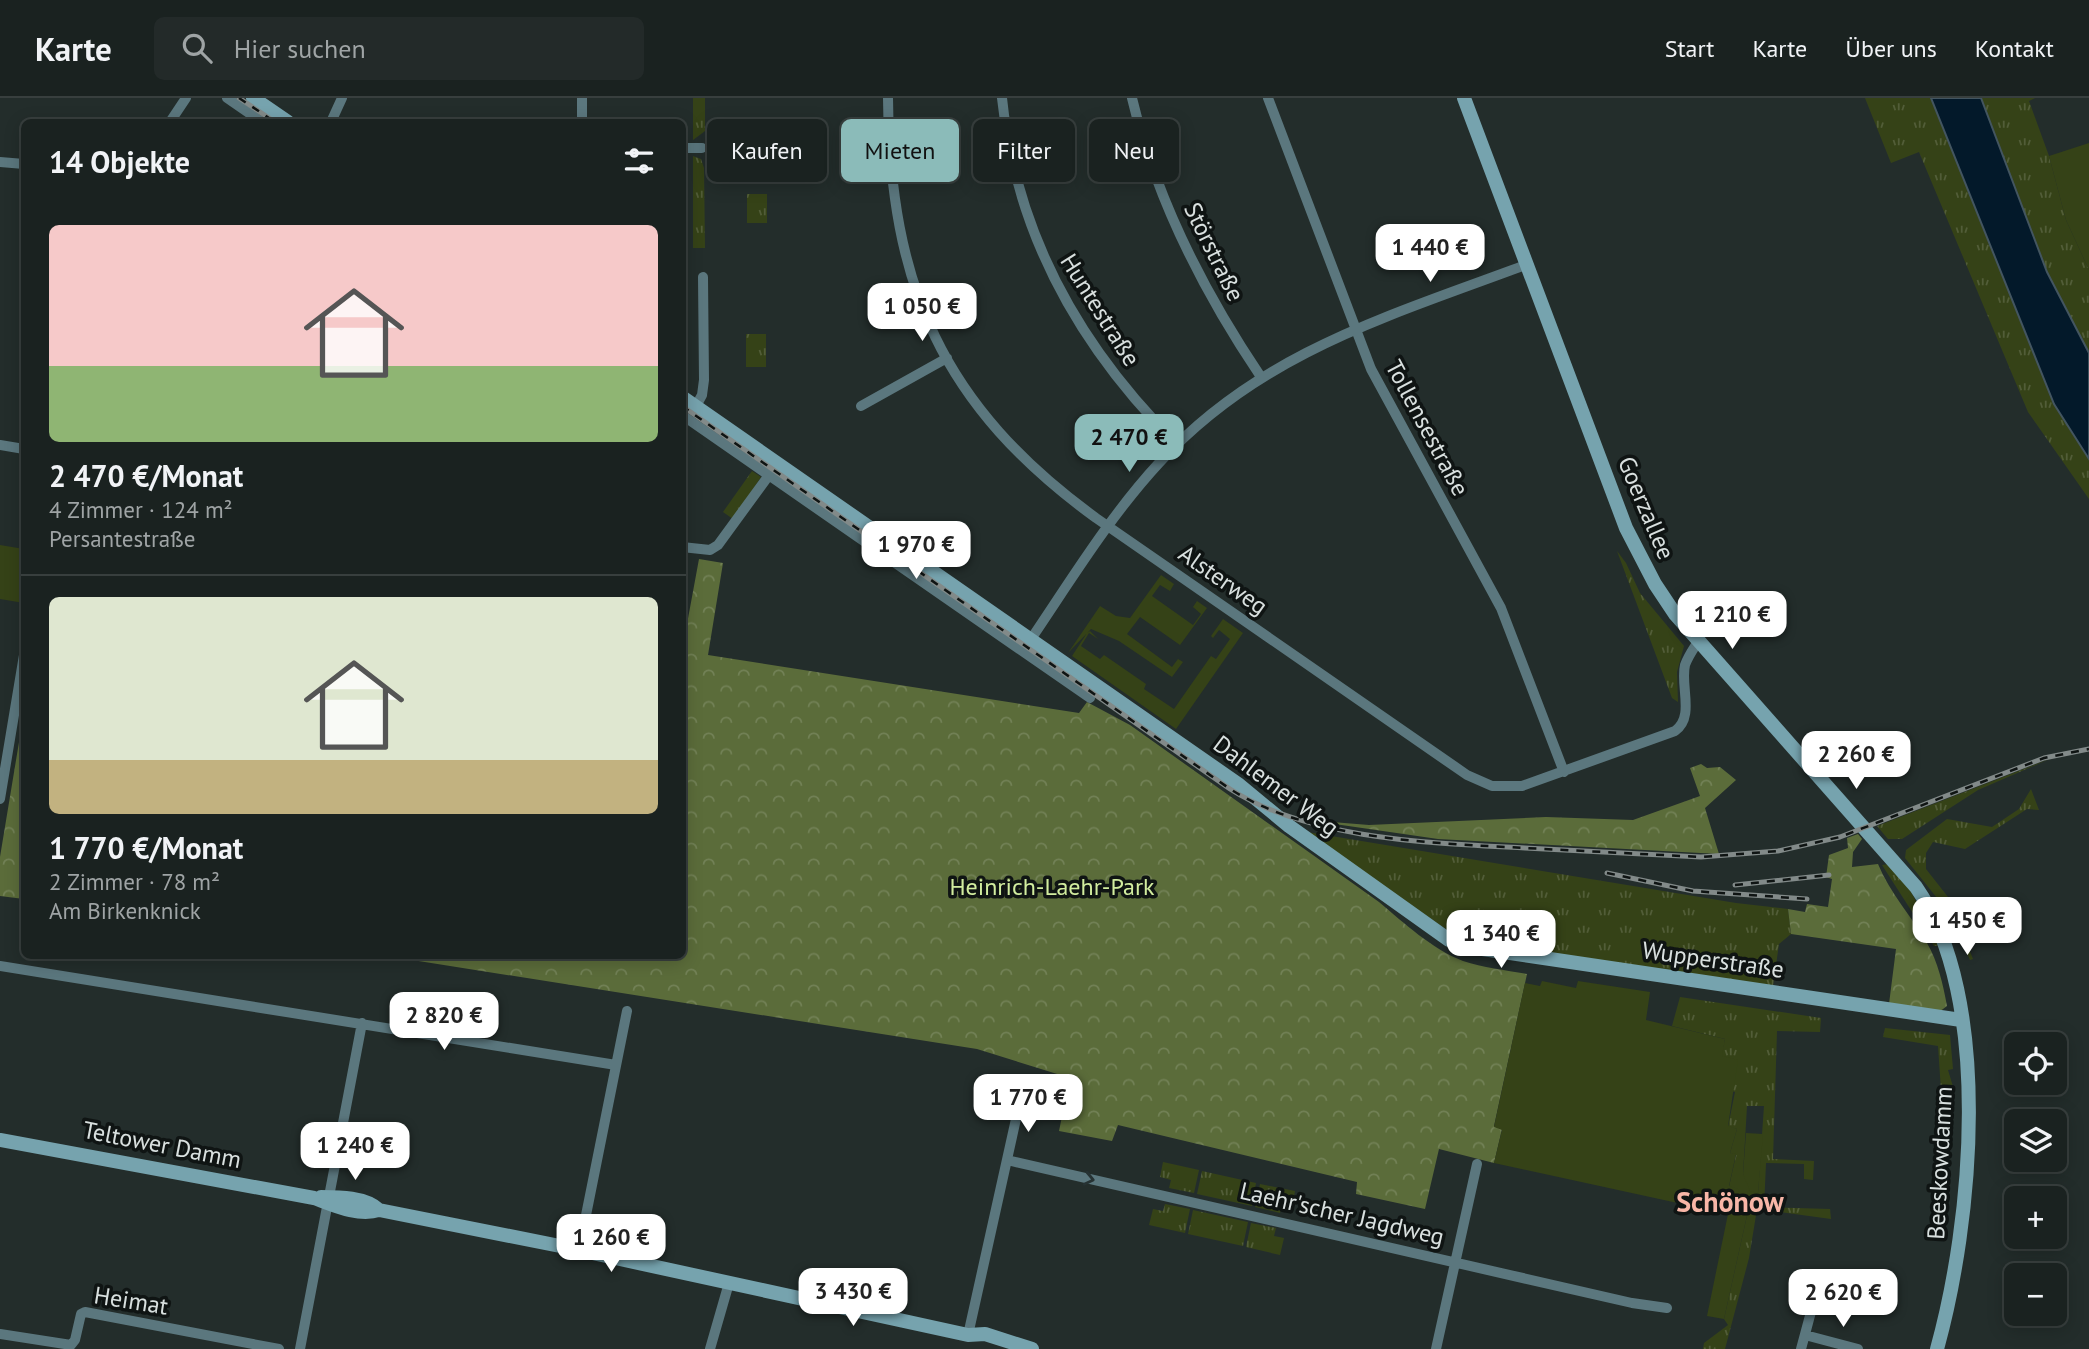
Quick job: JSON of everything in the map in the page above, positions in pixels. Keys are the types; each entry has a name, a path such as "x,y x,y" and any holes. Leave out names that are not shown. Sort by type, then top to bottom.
{"main road":[{"path":"253,98 263,117"},
{"name":"Goerzallee","path":"1464,98 1626,528 1654,584 1675,614 1924,898 1947,947 1961,1020"},
{"name":"Dahlemer Weg","path":"686,400 723,435 773,469 812,487 1238,784 1298,832 1460,944"},
{"name":"Wupperstraße","path":"1460,944 1961,1020"},
{"name":"Beeskowdamm","path":"1937,1349 1956,1262 1966,1184 1968,1092 1961,1020"},
{"name":"Teltower Damm","path":"0,1140 324,1199 372,1203 379,1210 579,1250 968,1335 977,1342 1011,1344 1032,1349"}],"street":[{"path":"172,119 187,98"},
{"path":"227,98 263,117"},
{"path":"332,119 342,98"},
{"path":"582,98 582,119"},
{"name":"Alsterweg","path":"888,98 890,175 900,235 917,295 947,358 969,395 1008,443 1038,473 1109,527 1473,779 1486,785 1509,788 1564,772 1679,728 1685,716 1685,666 1699,640"},
{"name":"Huntestraße","path":"1002,98 1020,191 1054,281 1080,327 1108,368 1177,444"},
{"name":"Störstraße","path":"1132,98 1156,178 1176,228 1211,298 1261,377"},
{"name":"Tollensestraße","path":"1268,98 1355,329 1384,395 1501,608 1564,772"},
{"path":"686,148 702,148"},
{"path":"0,162 21,164"},
{"path":"1031,639 1141,484 1177,444 1211,413 1261,377 1306,350 1528,264"},
{"path":"696,407 702,395 704,380 703,277"},
{"path":"861,406 947,358"},
{"name":"Dahlemer Weg","path":"686,417 723,435"},
{"path":"0,445 21,448"},
{"path":"686,547 710,550 718,545 773,469"},
{"name":"Dahlemer Weg","path":"773,469 803,500 819,512 1090,698"},
{"path":"803,500 812,487"},
{"path":"819,512 828,499"},
{"path":"842,528 851,515"},
{"path":"865,544 874,530"},
{"path":"877,552 887,539"},
{"path":"938,593 947,581"},
{"path":"1001,638 1010,625"},
{"path":"1057,676 1066,664"},
{"path":"0,799 5,745 21,669"},
{"path":"0,966 616,1065"},
{"path":"579,1250 627,1011"},
{"path":"300,1349 324,1199 362,1023"},
{"path":"968,1335 1020,1101"},
{"name":"Laehr'scher Jagdweg","path":"1007,1160 1632,1303 1667,1307"},
{"path":"1436,1349 1476,1164"},
{"path":"710,1349 729,1283"},
{"path":"1801,1349 1815,1297"},
{"name":"Heimat","path":"0,1334 71,1345 75,1340 80,1315 85,1312 279,1349"},
{"path":"1805,1335 1857,1349"}],"green space":[{"path":"693,98 705,98 705,131 693,140"},
{"path":"1865,98 1931,98 2054,404 2089,459 2089,499 2028,412 1919,152 1891,163"},
{"path":"1981,98 2035,98 2029,101 2049,156 2066,220 2089,270 2089,353 2047,272"},
{"path":"2089,143 2089,270 2066,220 2049,156"},
{"path":"693,156 701,159 704,168 705,248 693,248"},
{"path":"747,194 767,194 767,223 747,223"},
{"path":"746,334 766,334 766,367 746,367"},
{"path":"752,471 761,477 733,519 723,512"},
{"path":"0,545 21,548 21,602 0,599"},
{"path":"1617,551 1626,563 1640,593 1684,646 1677,672 1678,702 1672,698"},
{"name":"Heinrich-Laehr-Park","path":"699,559 723,563 708,655 1079,713 1087,702 1130,725 1379,902 1440,950 1463,961 1527,974 1494,1126 1502,1129 1494,1163 1439,1149 1425,1209 1356,1194 1357,1182 1118,1125 1112,1141 1059,1131 1070,1078 977,1049 406,959 686,959 686,629"},
{"path":"1161,575 1174,584 1170,591 1160,585 1152,596 1193,625 1201,614 1193,607 1197,601 1207,608 1180,645 1140,617 1127,634 1172,667 1178,659 1183,662 1172,677 1119,641 1091,629 1068,653 1100,606 1116,616 1130,618"},
{"path":"1223,619 1243,633 1176,729 1072,656 1090,631 1098,639 1089,633 1081,646 1100,659 1104,655 1146,684 1144,689 1174,709 1211,656 1216,659 1230,639 1219,630 1213,638 1211,636"},
{"path":"21,730 21,899 0,896 0,857"},
{"path":"2052,758 1978,790 1902,839 1888,839 1877,826"},
{"path":"1701,764 1707,768 1720,767 1736,780 1705,808 1719,854 1438,839 1307,820 1369,825 1546,817 1633,820 1700,796 1690,768"},
{"path":"2031,789 2039,810 2027,809 1965,849 1933,842 1926,853 1926,869 1948,897 1973,959 1970,960 1945,908 1905,858 1906,850 1947,819 1992,827 2019,809"},
{"path":"1307,832 1736,903 1788,909 1791,934 1779,944 1773,986 1460,939"},
{"path":"1858,834 1862,839 1853,852 1852,867 1878,864 1927,943 1940,973 1947,1006 1939,1012 1889,1004 1896,949 1791,934 1788,909 1805,912 1807,904 1828,907 1832,879 1826,877 1829,855 1848,848 1847,838"},
{"path":"1889,864 1910,890 1940,946 1934,946 1882,865"},
{"path":"1542,981 1576,988 1578,981 1650,992 1646,1020 1725,1039 1722,1056 1738,1060 1728,1126 1737,1129 1730,1153 1736,1154 1729,1186 1738,1189 1748,1211 1724,1319 1707,1316 1728,1214 1494,1163 1502,1130 1494,1127 1525,983 1540,986"},
{"path":"1680,997 1821,1018 1820,1032 1777,1031 1773,1159 1814,1161 1813,1180 1804,1179 1804,1164 1766,1163 1764,1207 1830,1209 1831,1219 1757,1209 1749,1258 1725,1349 1703,1349 1704,1343 1728,1325 1724,1319 1748,1211 1729,1187 1736,1155 1730,1153 1737,1129 1728,1127 1735,1092 1731,1091 1721,1056 1725,1039 1672,1026","holes":["1747,1106 1764,1106 1758,1193 1743,1174"]},
{"path":"1885,1028 1950,1035 1953,1069 1948,1070 1954,1090 1941,1090 1938,1046 1883,1037"},
{"path":"1746,1133 1763,1134 1758,1193 1750,1191 1743,1174"},
{"path":"1163,1162 1199,1170 1194,1193 1169,1188 1171,1180 1160,1177"},
{"path":"1202,1171 1256,1183 1252,1206 1197,1194"},
{"path":"1260,1184 1295,1191 1292,1207 1282,1205 1280,1213 1255,1207"},
{"path":"1165,1204 1190,1209 1185,1233 1149,1225 1153,1209 1163,1211"},
{"path":"1193,1210 1248,1222 1243,1246 1188,1234"},
{"path":"1251,1223 1276,1228 1274,1236 1284,1238 1280,1255 1246,1247"}],"water":[{"path":"1931,98 1981,98 2047,272 2089,353 2089,459 2054,404"}],"railway":[{"path":"239,98 270,119"},
{"path":"686,409 1230,789 1262,806 1334,829 1451,844 1701,857 1778,851 1840,837 2044,758 2089,749"},
{"path":"1607,873 1693,891 1807,899"},
{"path":"1735,885 1829,875"}],"district":[{"name":"Schönow","path":"1730,1202"}]}
